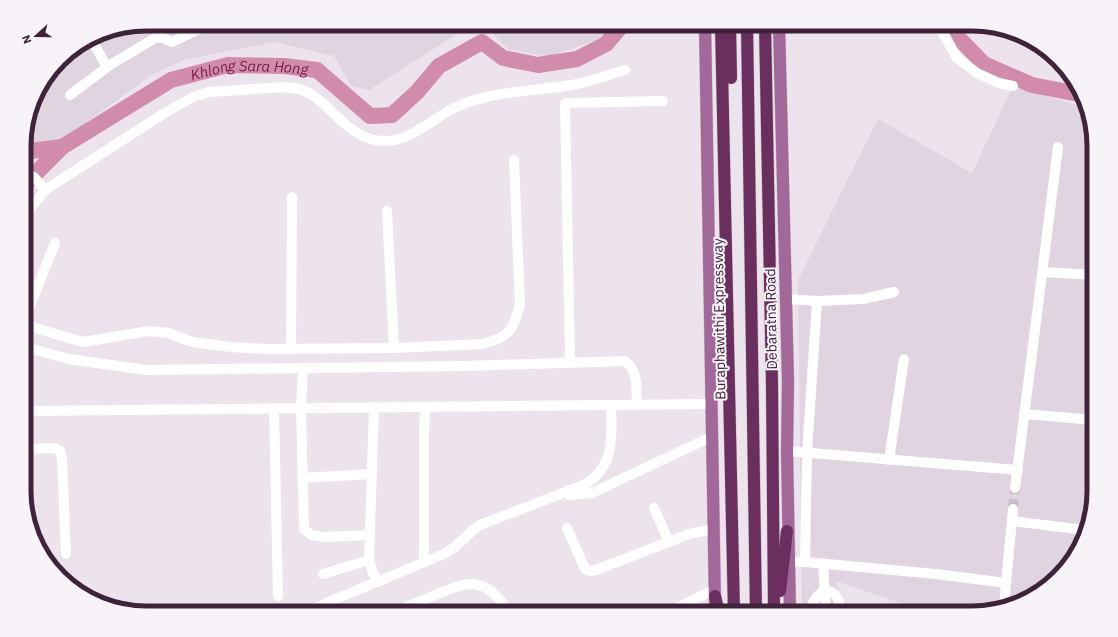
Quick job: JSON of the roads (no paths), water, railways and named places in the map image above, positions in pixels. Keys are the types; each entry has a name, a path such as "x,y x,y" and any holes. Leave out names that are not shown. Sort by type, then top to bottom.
{"highway":[{"path":"721,31 734,606"},
{"name":"Buraphawithi Expressway","path":"730,31 739,606"},
{"path":"747,31 756,606"},
{"name":"Debaratna Road","path":"764,31 772,385 774,606"},
{"path":"778,606 787,531"},
{"path":"715,592 717,606"}],"main road":[{"path":"705,31 715,606"},
{"path":"706,47 708,31"},
{"name":"Debaratna Road","path":"779,31 788,381 787,531 790,606"}],"lane":[{"path":"70,95 107,67 158,37 172,42 195,31"},
{"path":"940,31 957,58 977,73 998,83 1013,86"},
{"path":"94,44 107,67"},
{"path":"31,209 46,190 163,114 193,97 210,92 284,87 304,90 318,99 358,134 374,140 390,141 414,133 456,107 476,100 574,84 625,70"},
{"path":"570,362 564,103 663,101"},
{"path":"1015,488 1058,147"},
{"path":"31,327 83,342 148,331 169,333 192,342 231,348 394,348 482,344 495,341 514,326 520,305 514,160"},
{"path":"31,177 46,190"},
{"path":"291,349 292,197"},
{"path":"387,211 394,348"},
{"path":"31,303 55,244"},
{"path":"1042,272 1087,275"},
{"path":"786,299 817,301 863,300 894,292"},
{"path":"805,562 807,453 817,301"},
{"path":"31,349 69,359 146,370 464,366 625,361 631,366 636,376 637,405"},
{"path":"889,460 904,359"},
{"path":"303,368 301,408 304,529 311,536 324,537 369,535"},
{"path":"31,411 712,404"},
{"path":"319,606 444,554 480,525 593,480 606,462 612,439 611,405"},
{"path":"374,407 369,560 373,573 378,582"},
{"path":"424,562 425,407"},
{"path":"274,408 278,596"},
{"path":"1025,414 1087,419"},
{"path":"555,496 592,493 712,436"},
{"path":"31,449 54,448 60,451 62,459 66,554"},
{"path":"787,451 1018,470"},
{"path":"302,478 371,474"},
{"path":"654,508 669,542"},
{"path":"1004,601 1013,509"},
{"path":"1012,522 1080,530"},
{"path":"567,528 586,568 590,571 689,534 714,529"},
{"path":"323,574 369,560"},
{"path":"789,562 823,563 936,574 1006,583"},
{"path":"823,563 826,606"},
{"path":"409,606 454,587 470,584 478,585 493,592 505,606"},
{"path":"683,606 715,592"},
{"path":"811,606 815,597 825,592 831,593 838,598 840,606"}],"waterway":[{"name":"Khlong Sara Hong","path":"31,151 62,147 171,80 228,65 284,66 317,70 370,116 392,115 417,92 439,66 482,42 503,58 538,65 577,59 606,44 617,31"},
{"name":"Khlong Sara Hong","path":"952,31 984,64 1032,85 1074,93"},
{"path":"31,178 62,147"}],"tunnel":[{"path":"1013,509 1015,488"}]}
